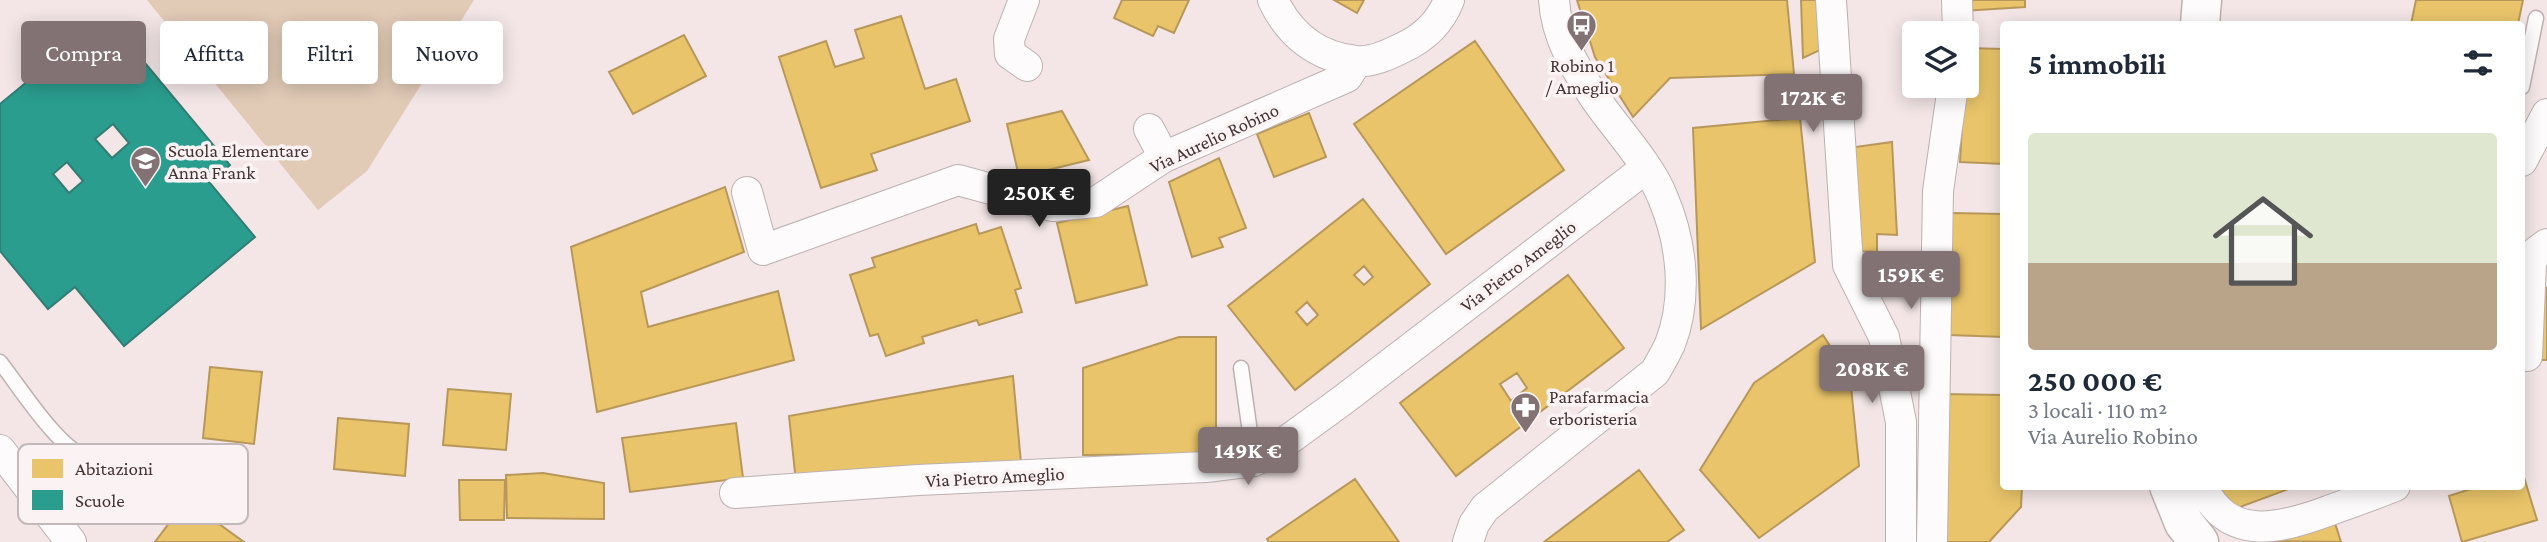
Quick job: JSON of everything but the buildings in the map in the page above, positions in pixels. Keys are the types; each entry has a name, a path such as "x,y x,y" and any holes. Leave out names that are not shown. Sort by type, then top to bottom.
{"street":[{"path":"1024,0 1009,39 1010,54 1027,66"},
{"path":"1273,0 1282,19 1296,35 1314,47 1357,61 1384,57 1420,38 1431,30 1445,12 1449,0"},
{"path":"1468,542 1474,524 1485,508 1655,372 1670,344 1682,292 1675,237 1663,197 1646,168 1573,66 1555,16 1554,0"},
{"path":"1831,0 1848,265 1884,337 1899,410 1900,542"},
{"path":"1957,0 1958,21"},
{"name":"Via Aurelio Robino","path":"747,192 763,250 958,180 1053,206 1096,202 1164,157 1347,78 1357,61"},
{"path":"1932,542 1938,191 1951,98"},
{"path":"2525,155 2547,114"},
{"path":"1149,129 1164,157"},
{"name":"Via Pietro Ameglio","path":"735,493 1206,467 1254,461 1270,453 1343,400 1646,168"},
{"path":"2527,356 2531,263 2536,252 2547,244"},
{"path":"0,450 18,473"},
{"path":"2171,490 2184,523 2199,542"},
{"path":"2204,490 2208,502 2223,518 2237,525 2262,530 2299,522 2384,490"},
{"path":"58,524 72,542"}],"lane":[{"path":"2525,71 2536,18"},
{"path":"0,362 64,444"},
{"path":"1241,368 1254,461"}],"shaded area":[{"path":"147,0 474,0 461,21 392,21 392,84 421,84 367,171 318,210 215,84 268,84 268,21 164,21"}],"place":[{"name":"Robino 1 / Ameglio","path":"1582,53"},
{"name":"Scuola Elementare Anna Frank","path":"145,188"},
{"name":"Parafarmacia erboristeria","path":"1526,434"}]}
